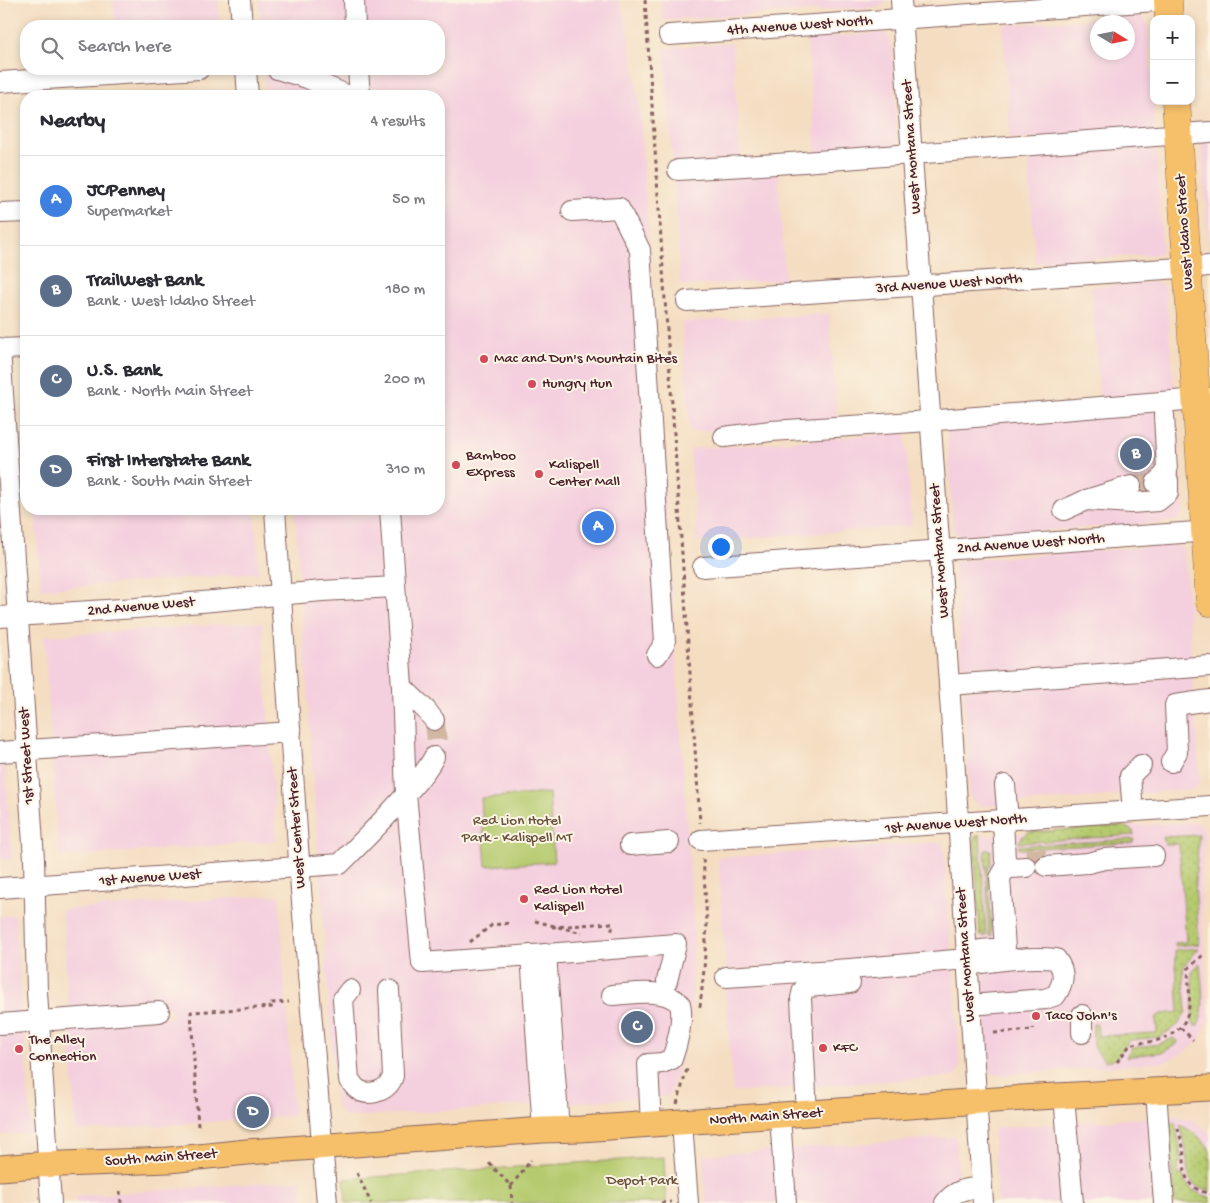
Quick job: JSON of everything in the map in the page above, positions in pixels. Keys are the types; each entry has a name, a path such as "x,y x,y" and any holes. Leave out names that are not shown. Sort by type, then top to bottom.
{"highway":[{"path":"1169,0 1170,15"},
{"name":"West Idaho Street","path":"1176,105 1178,135 1199,267 1210,602"}],"main road":[{"name":"North Main Street","path":"322,1147 551,1130 1210,1088"},
{"name":"South Main Street","path":"0,1168 48,1164 169,1160 322,1147"}],"street":[{"path":"240,0 242,20"},
{"path":"354,0 355,20"},
{"name":"4th Avenue West North","path":"669,34 902,9 1169,0"},
{"name":"West Montana Street","path":"902,9 982,1195"},
{"path":"0,82 107,75"},
{"path":"246,75 248,90"},
{"path":"297,75 335,90"},
{"path":"358,75 360,90"},
{"path":"678,170 1210,132"},
{"path":"572,211 619,208 640,250 665,642 657,655"},
{"path":"0,213 20,212"},
{"name":"3rd Avenue West North","path":"687,301 1199,267"},
{"path":"0,349 20,348"},
{"name":"1st Street West","path":"0,349 12,481 9,617 27,750 35,886 35,943 39,1020 51,1203"},
{"path":"724,437 771,431 931,420 1126,412 1203,399"},
{"path":"1086,500 1131,503 1158,501 1168,493 1162,482 1164,415"},
{"path":"1064,510 1086,500 1132,489"},
{"name":"West Center Street","path":"276,515 299,867 327,1203"},
{"path":"390,515 402,687 406,794 422,963 676,944 667,981"},
{"name":"2nd Avenue West North","path":"703,568 1207,531"},
{"name":"2nd Avenue West","path":"9,617 282,594 395,587"},
{"path":"949,685 1210,666"},
{"path":"402,687 434,720"},
{"path":"1171,762 1177,752 1175,704 1210,700"},
{"path":"0,752 291,732"},
{"name":"1st Avenue West","path":"0,888 340,864 377,827 428,769 434,757"},
{"path":"1133,811 1130,776 1141,765"},
{"path":"726,977 850,969 967,958 1005,948 1000,878 1016,863 1006,820 1005,785"},
{"name":"1st Avenue West North","path":"702,840 1210,806"},
{"path":"630,845 669,842"},
{"path":"1046,862 1154,856"},
{"path":"539,955 551,1130"},
{"path":"967,958 999,961 1056,959 1061,966 1063,983 1056,995 1045,999 970,1005"},
{"path":"807,1114 800,998 803,990 808,987 850,983"},
{"path":"350,990 343,1000 349,1080 358,1089 368,1092 380,1091 387,1087 393,1076 389,990"},
{"path":"613,995 655,994 669,996 680,1004 681,1016 672,1059 656,1063"},
{"path":"647,1002 663,1002 672,1007 673,1011 656,1063 651,1125"},
{"path":"0,1024 159,1012"},
{"path":"1156,1091 1164,1203"},
{"path":"1064,1096 1073,1203"},
{"path":"780,1116 786,1203"},
{"path":"680,1202 682,1123"},
{"path":"949,1201 961,1189 982,1195"}],"path":[{"path":"645,0 707,923 699,1012"},
{"path":"535,921 552,926 612,923"},
{"path":"465,946 492,925 511,923"},
{"path":"1117,1062 1130,1044 1159,1040 1181,1028 1189,1016 1190,1008 1188,969 1203,955"},
{"path":"198,1126 191,1012 273,1007 272,1003 289,1002"},
{"path":"994,1033 1032,1030 1032,1028"},
{"path":"1181,1028 1193,1040"},
{"path":"687,1070 689,1063"},
{"path":"1176,1121 1183,1146 1184,1174 1188,1182 1199,1191 1210,1194"},
{"path":"512,1203 511,1186 530,1160"},
{"path":"489,1163 511,1186"},
{"path":"357,1173 371,1203"},
{"path":"120,1190 121,1203"},
{"path":"661,1203 680,1202"}],"shaded area":[{"path":"113,0 218,0 220,20 115,20"},
{"path":"259,0 619,0 628,29 639,100 694,933 689,1026 680,1063 669,1096 350,1117 344,1116 336,1107 295,515 445,515 445,90 266,90 264,75 445,75 445,20 261,20"},
{"path":"661,0 886,0 879,7 662,20"},
{"path":"1135,16 1145,19 1148,25 1150,56 1150,105 1153,105 1155,132 1010,140 1003,25 1090,19 1090,60 1135,60"},
{"path":"880,33 887,35 892,46 898,150 816,155 807,39"},
{"path":"732,43 741,159 673,164 664,48"},
{"path":"1201,137 1210,137 1210,249 1209,248"},
{"path":"1156,143 1162,247 1159,254 1035,262 1028,152"},
{"path":"778,169 785,280 680,286 674,176"},
{"path":"1154,282 1163,285 1166,293 1175,397 1100,402 1091,287"},
{"path":"829,314 837,421 690,432 682,322"},
{"path":"1175,406 1183,509 1182,514 1177,520 963,536 958,536 953,530 947,425"},
{"path":"905,433 912,526 697,542 690,449"},
{"path":"35,515 254,515 259,573 41,589"},
{"path":"1177,545 1184,551 1192,662 963,679 954,564 956,561"},
{"path":"262,622 269,728 51,743 44,636"},
{"path":"1193,676 1200,780 1194,789 982,806 970,797 964,690"},
{"path":"269,736 277,841 59,857 51,752"},
{"path":"4,754 12,859 0,860 0,755"},
{"path":"1196,823 1202,828 1205,836 1200,884 1208,1017 1204,1030 1196,1044 1165,1062 993,1074 989,1068 975,837"},
{"path":"943,842 951,953 726,970 718,858"},
{"path":"279,895 294,1116 76,1131 69,1024 172,1017 171,1007 69,1014 62,910"},
{"path":"15,915 22,1019 0,1020 0,916"},
{"path":"953,968 960,1067 955,1076 733,1092 725,984"},
{"path":"24,1029 31,1133 0,1135 0,1031"},
{"path":"1176,1116 1195,1121 1210,1136 1210,1203 998,1203 993,1133 996,1128"},
{"path":"956,1137 960,1203 706,1203 703,1155"},
{"path":"301,1180 303,1203 76,1203 76,1196"}],"green space":[{"name":"Red Lion Hotel Park - Kalispell MT","path":"549,793 554,862 486,866 481,798"},
{"path":"1123,826 1133,831 1134,835 1018,843 1029,832"},
{"path":"980,835 986,936 980,935 974,838"},
{"path":"1199,835 1195,883 1199,944 1175,946 1175,943 1186,942 1179,844 1165,844 1163,837"},
{"path":"1134,839 1133,842 1129,843 1022,849 1019,849 1018,846"},
{"path":"985,850 991,850 991,866 988,866 992,936 989,936"},
{"path":"1199,948 1183,967 1186,1012 1178,1025 1160,1037 1130,1040 1116,1059 1105,1061 1093,1047 1093,1024 1097,1024 1098,1036 1157,1033 1156,1018 1161,1014 1179,1012 1175,950"},
{"path":"1199,963 1203,1005 1200,1021 1195,1026 1192,1020 1192,972"},
{"path":"1173,1038 1178,1041 1177,1044 1163,1052 1126,1057 1131,1048 1159,1044"},
{"path":"1169,1123 1175,1123 1180,1146 1181,1162 1178,1164 1178,1174 1183,1175 1187,1184 1193,1190 1210,1197 1210,1203 1174,1203"},
{"path":"1180,1125 1202,1139 1210,1151 1210,1191 1196,1186 1189,1178 1185,1145"},
{"name":"Depot Park","path":"664,1157 666,1203 346,1203 344,1179"}],"tunnel":[{"path":"1131,486 1156,483"},
{"path":"434,720 437,739 434,757"},
{"path":"1026,859 1046,858"}],"place":[{"name":"Mac and Dun's Mountain Bites","path":"484,359"},
{"name":"Hungry Hun","path":"532,384"},
{"name":"TrailWest Bank","path":"1136,454"},
{"name":"Bamboo Express","path":"456,465"},
{"name":"Kalispell Center Mall","path":"539,474"},
{"name":"JCPenney","path":"598,527"},
{"name":"Red Lion Hotel Kalispell","path":"524,899"},
{"name":"Taco John's","path":"1036,1016"},
{"name":"U.S. Bank","path":"637,1027"},
{"name":"KFC","path":"823,1048"},
{"name":"The Alley Connection","path":"19,1049"},
{"name":"First Interstate Bank","path":"253,1112"}]}
